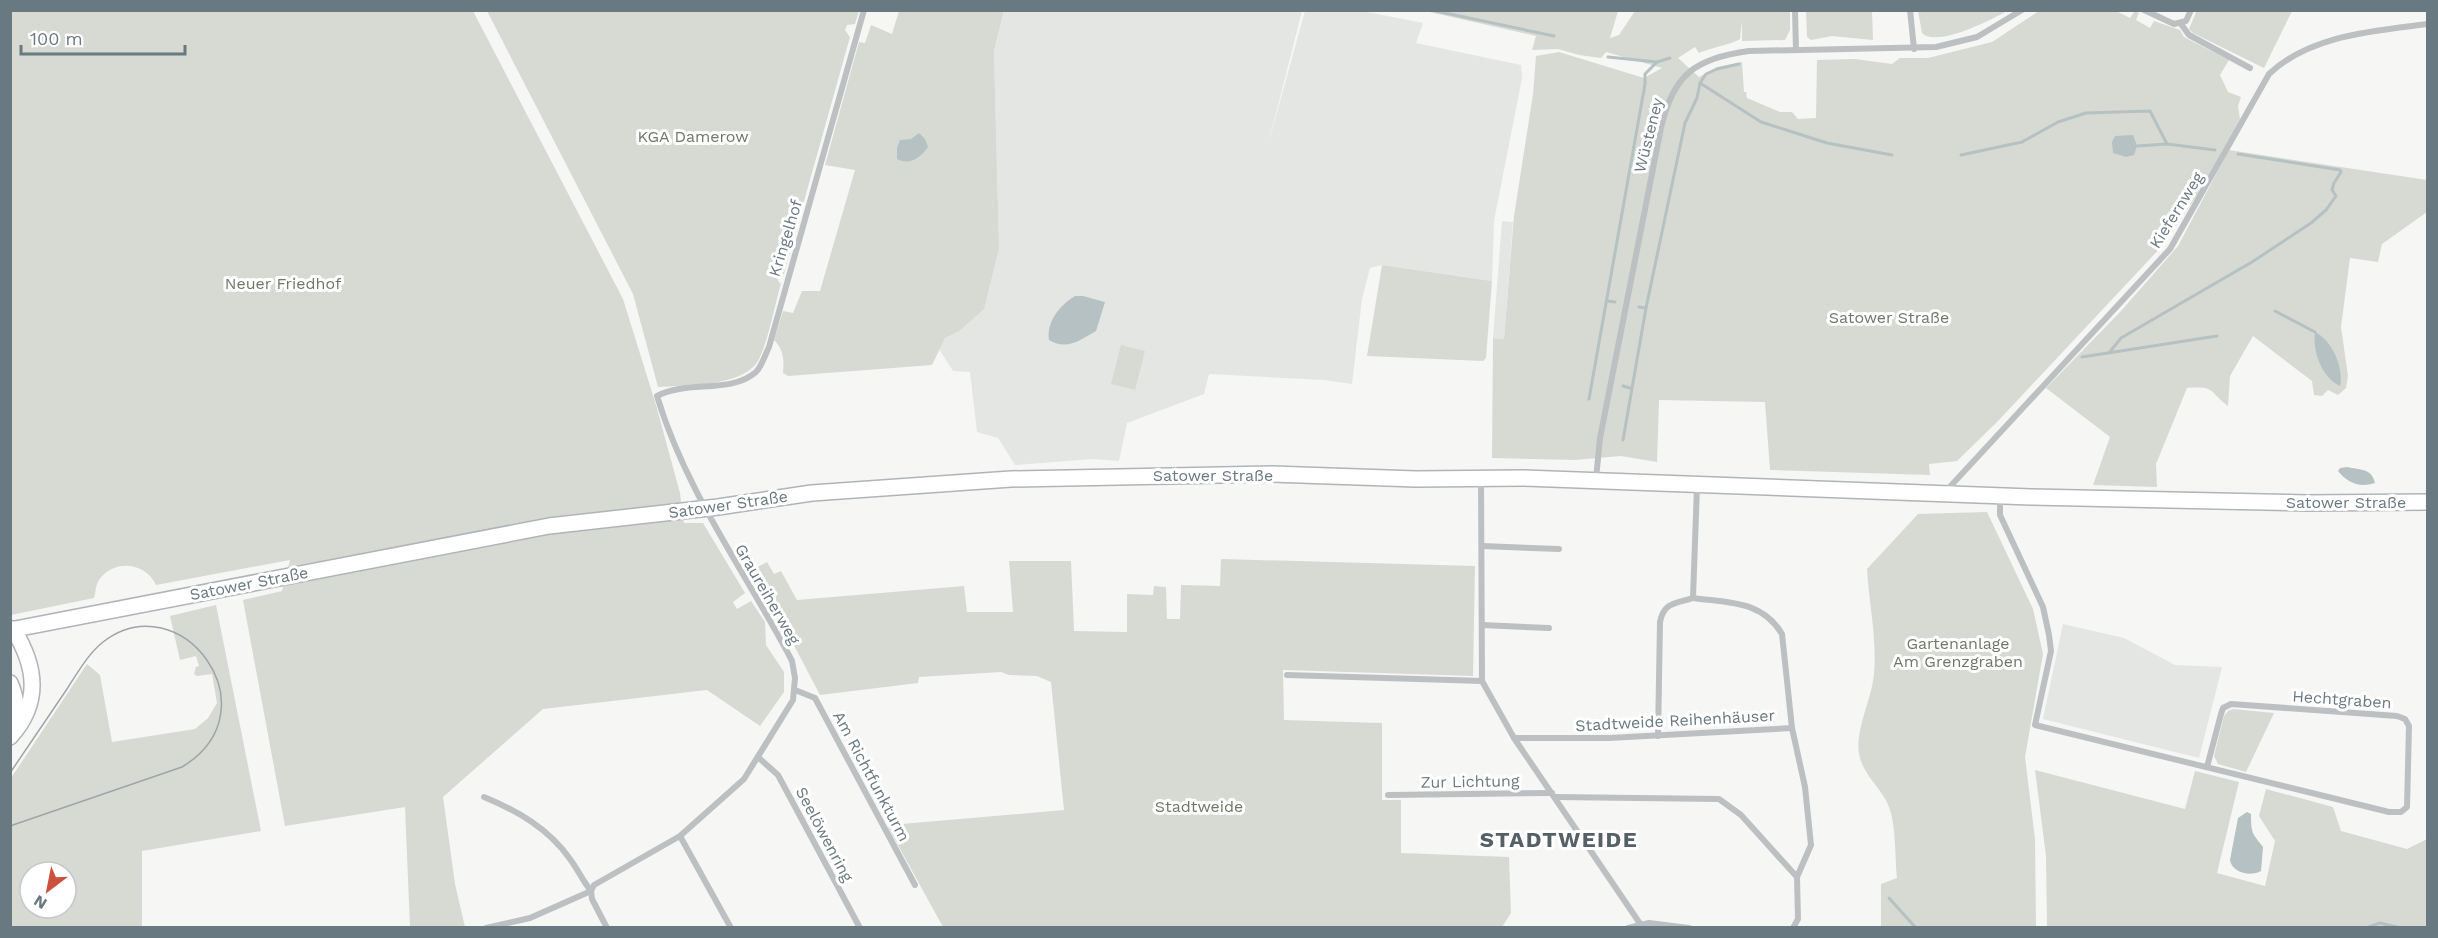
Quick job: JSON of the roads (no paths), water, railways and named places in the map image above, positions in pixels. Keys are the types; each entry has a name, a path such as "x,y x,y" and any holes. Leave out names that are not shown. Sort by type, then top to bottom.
{"main road":[{"name":"Satower Straße","path":"11,630 549,526 705,509 812,493 1036,478 1272,474 1416,479 1596,480 1665,482 1696,486 1943,494 2307,503 2427,502"},
{"path":"11,630 26,652 33,686 33,698 26,716 11,737"},
{"path":"10,683 17,703 17,714 11,737"}],"street":[{"name":"Kringelhof","path":"657,396 679,387 732,383 756,372 761,364 768,347 864,10"},
{"path":"1795,10 1796,50"},
{"path":"1911,10 1914,49"},
{"name":"Wüsteney","path":"1596,480 1600,438 1663,117 1670,98 1683,78 1708,60 1749,51 1914,49 1955,44 1977,37 2022,10"},
{"path":"2144,10 2167,22 2181,24 2186,21 2191,10"},
{"path":"2181,24 2189,35 2250,68"},
{"name":"Kiefernweg","path":"1943,494 2170,249 2269,74 2283,61 2302,50 2338,38 2427,24"},
{"name":"Graureiherweg","path":"486,927 530,918 591,891 594,885 680,836 734,790 759,758 788,710 795,690 792,661 705,509 674,446 657,396"},
{"path":"1480,478 1482,681 1514,738 1642,926"},
{"path":"1693,598 1696,486"},
{"name":"Hechtgraben","path":"2000,495 2000,515 2043,607 2049,634 2051,651 2035,725 2389,812 2401,812 2407,807 2409,726 2405,719 2397,716 2230,704 2223,708 2207,767"},
{"path":"1482,546 1559,549"},
{"path":"1658,736 1662,610 1693,598 1749,606 1765,613 1776,624 1782,634 1792,728"},
{"path":"1482,625 1550,628"},
{"path":"1287,675 1482,681"},
{"name":"Am Richtfunkturm","path":"795,690 815,698 915,885"},
{"name":"Stadtweide Reihenhäuser","path":"1514,738 1658,736 1792,728 1805,787 1811,845 1797,877 1798,919 1793,927"},
{"name":"Seelöwenring","path":"759,758 778,775 860,927"},
{"name":"Zur Lichtung","path":"1388,795 1554,795"},
{"path":"1554,795 1719,799 1741,815 1797,877"},
{"path":"484,797 524,816 543,830 570,859 591,891 592,899 607,927"},
{"path":"680,836 731,927"},
{"path":"1628,927 1649,923 1689,927"}],"waterway":[{"path":"1431,10 1554,36"},
{"path":"1608,57 1657,62 1670,58"},
{"path":"1589,399 1645,74 1657,62"},
{"path":"1623,440 1646,308 1685,123 1697,98 1700,83 1706,74 1739,64"},
{"path":"1700,83 1761,122 1827,143 1892,155"},
{"path":"1961,155 2022,142 2058,122 2086,113 2150,111 2167,144 2215,150"},
{"path":"2137,146 2167,144"},
{"path":"2109,353 2121,338 2252,262 2311,223 2326,210 2336,196 2332,190 2340,170 2238,154"},
{"path":"1607,301 1615,302"},
{"path":"1639,307 1646,308"},
{"path":"2275,311 2315,332"},
{"path":"2082,357 2217,336"},
{"path":"1623,386 1630,388"},
{"path":"1889,898 1916,928"},
{"path":"2366,928 2380,923 2401,928"}],"tram line":[{"path":"10,773 84,664 103,642 132,628 161,628 187,640 207,660 219,686 221,715 209,743 182,767 10,826"}],"district":[{"name":"STADTWEIDE","path":"1559,839"}],"park label":[{"name":"KGA Damerow","path":"693,136"},
{"name":"Neuer Friedhof","path":"283,283"},
{"name":"Gartenanlage Am Grenzgraben","path":"1958,652"},
{"name":"Stadtweide","path":"1199,806"}]}
